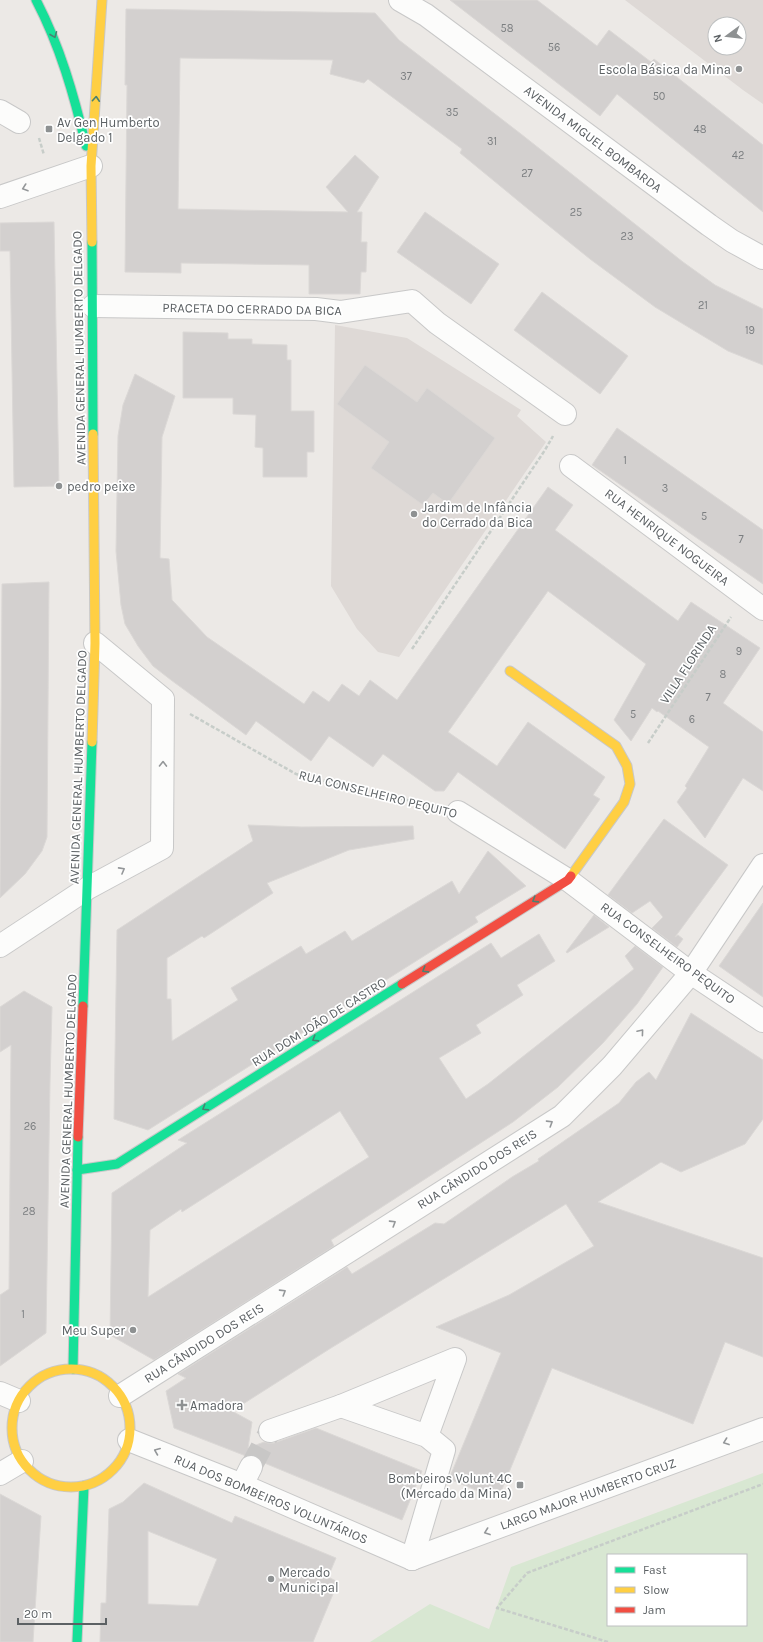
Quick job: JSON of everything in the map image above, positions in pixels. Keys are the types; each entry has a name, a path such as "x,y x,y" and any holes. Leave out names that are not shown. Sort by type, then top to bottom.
{"street":[{"name":"AVENIDA GENERAL HUMBERTO DELGADO","path":"36,0 50,25 62,55 91,166"},
{"name":"AVENIDA GENERAL HUMBERTO DELGADO","path":"73,1369 77,1170 88,888 95,643 91,166 102,0"},
{"name":"AVENIDA MIGUEL BOMBARDA","path":"400,0 422,7 732,241 763,258"},
{"path":"0,111 19,122"},
{"path":"0,197 91,166"},
{"name":"PRACETA DO CERRADO DA BICA","path":"93,306 316,309 340,312 412,301 436,323 565,414"},
{"name":"RUA HENRIQUE NOGUEIRA","path":"571,466 763,609"},
{"path":"0,946 88,888 162,848 163,699 95,643"},
{"path":"510,671 616,746 627,766 630,784 624,802 568,880"},
{"name":"RUA CONSELHEIRO PEQUITO","path":"458,812 568,880 691,973 763,1021"},
{"name":"RUA CÂNDIDO DOS REIS","path":"120,1396 562,1116 612,1066 691,973 763,865"},
{"name":"RUA DOM JOÃO DE CASTRO","path":"77,1170 117,1164 568,880"},
{"path":"270,1430 341,1406 456,1359 427,1436"},
{"path":"73,1369 91,1373 108,1382 120,1396 127,1410 130,1425 129,1440 123,1456 113,1470 100,1480 84,1486 66,1487 49,1483 34,1474 22,1461 15,1447 12,1431 14,1415 9,1397 28,1387 41,1377 56,1371 73,1369"},
{"path":"341,1406 427,1436 444,1450 412,1559"},
{"name":"LARGO MAJOR HUMBERTO CRUZ","path":"412,1559 763,1428"},
{"name":"RUA DOS BOMBEIROS VOLUNTÁRIOS","path":"129,1440 246,1476 412,1559"},
{"path":"0,1474 22,1461"},
{"path":"78,1642 84,1486"}],"path":[{"path":"19,122 34,116 50,179"},
{"path":"412,649 545,450 565,414"},
{"name":"VILLA FLORINDA","path":"648,743 745,595"},
{"name":"RUA CONSELHEIRO PEQUITO","path":"163,699 296,774 458,812"},
{"path":"608,1642 497,1608 527,1573 763,1484"}],"shaded area":[{"name":"Escola Básica da Mina","path":"625,0 763,0 763,104 743,90"},
{"name":"Jardim de Infância do Cerrado da Bica","path":"335,325 407,338 521,410 517,416 546,442 399,657 378,652 357,629 331,586"}],"green space":[{"path":"763,1473 763,1642 370,1642 430,1604 489,1629 511,1567"}],"building":[{"path":"450,0 537,0 597,46 609,30 651,62 654,59 763,145 763,212 617,94 600,116"},
{"path":"126,9 375,13 399,40 683,262 715,285 763,309 763,365 728,351 655,307 590,259 533,213 460,153 462,149 368,79 364,83 330,74 333,60 180,58 178,209 348,212 326,187 355,155 379,177 357,212 362,212 361,242 367,242 366,272 361,272 360,294 309,294 309,265 181,263 181,273 125,272 127,85 125,85"},
{"path":"425,212 499,264 471,304 397,252"},
{"path":"54,222 59,486 14,487 10,251 0,251 0,223"},
{"path":"542,292 628,356 600,394 514,330"},
{"path":"183,332 228,333 228,339 252,339 252,344 287,345 287,360 291,360 291,411 314,411 314,452 307,452 307,477 263,477 263,448 255,447 256,415 233,414 233,398 183,398"},
{"path":"365,365 417,402 427,388 495,438 448,504 433,493 423,505 371,468 389,442 337,404"},
{"path":"135,374 175,396 162,437 160,558 169,559 172,600 207,637 304,704 313,691 329,702 342,684 359,696 370,680 397,700 548,487 573,505 555,530 678,621 691,602 760,648 723,703 763,732 763,791 743,778 705,838 677,802 687,788 685,786 709,747 652,708 631,741 614,720 646,664 548,591 448,732 497,766 528,722 605,777 593,795 600,799 565,849 458,772 444,791 435,791 383,754 373,767 329,736 311,761 256,721 246,735 153,666 138,646 125,624 121,605 116,551 118,436 123,405"},
{"path":"617,428 763,530 763,584 592,465"},
{"path":"49,582 47,837 42,851 25,874 0,898 2,584"},
{"path":"664,819 728,865 675,937 678,935 683,939 677,947 652,928 663,917 650,901 632,913 608,895"},
{"path":"248,825 302,827 413,826 414,839 349,850 267,883 273,893 204,938 202,936 167,958 167,999 171,999 172,1041 238,1000 231,988 301,946 306,954 345,931 352,941 452,881 459,894 488,851 526,886 475,917 478,922 148,1130 114,1119 117,930 253,841"},
{"path":"763,903 763,997 719,966"},
{"path":"594,915 609,927 567,953 566,952"},
{"path":"539,934 555,961 517,985 523,995 476,1025 481,1033 439,1058 466,1099 488,1084 634,969 625,956 635,946 663,967 637,1004 603,1043 558,1087 513,1122 331,1240 334,1246 154,1360 110,1335 112,1193 187,1143 178,1140 491,943 501,958","holes":["340,1111 369,1157 148,1297 150,1230 181,1209 182,1212"]},
{"path":"24,991 52,1007 46,1333 0,1366 0,1295 9,1289 11,1045 0,1052 0,1007"},
{"path":"691,1013 763,1060 763,1119 745,1144 681,1172 661,1162 598,1202 763,1258 763,1357 725,1342 693,1424 552,1368 498,1499 449,1479 501,1353 436,1327 509,1295 594,1246 566,1204 331,1348 232,1411 252,1422 248,1448 264,1442 274,1443 316,1428 422,1471 402,1520 262,1462 256,1456 246,1456 174,1428 166,1391 186,1378 178,1374 347,1267 352,1274 435,1223 444,1224 512,1177 539,1161 538,1159 619,1103 636,1082 649,1072 656,1080"},
{"name":"Mercado Municipal","path":"144,1483 232,1523 235,1516 336,1558 328,1577 338,1582 313,1642 100,1642 101,1603 106,1603 109,1509 123,1502","holes":["148,1531 217,1559 198,1606 148,1604"]},
{"path":"0,1494 41,1516 33,1642 0,1642"}],"tunnel":[{"path":"251,1467 270,1431"}],"traffic: fast":[{"path":"36,0 45,17 66,71 86,146"},
{"path":"92,242 93,434"},
{"path":"83,1006 92,742"},
{"path":"77,1170 117,1164 402,984"},
{"path":"73,1369 78,1137"},
{"path":"77,1642 84,1486"}],"traffic: slow":[{"path":"92,242 91,166 102,0"},
{"path":"92,742 95,643 93,434"},
{"path":"510,671 616,746 627,766 630,784 624,802 571,876"},
{"path":"71,1369 93,1374 104,1379 120,1395 125,1406 130,1428 125,1450 120,1461 104,1477 93,1482 71,1487 49,1482 38,1477 22,1461 17,1450 12,1428 17,1406 22,1395 38,1379 49,1374 71,1369"}],"traffic: jam":[{"path":"402,984 568,880 571,876"},
{"path":"78,1137 83,1006"}],"place":[{"name":"Escola Básica da Mina","path":"739,69"},
{"name":"Av Gen Humberto Delgado 1","path":"49,129"},
{"name":"pedro peixe","path":"59,486"},
{"name":"Jardim de Infância do Cerrado da Bica","path":"414,514"},
{"name":"Meu Super","path":"133,1330"},
{"name":"Amadora","path":"182,1405"},
{"name":"Bombeiros Volunt 4C (Mercado da Mina)","path":"520,1485"},
{"name":"Mercado Municipal","path":"271,1579"}]}
